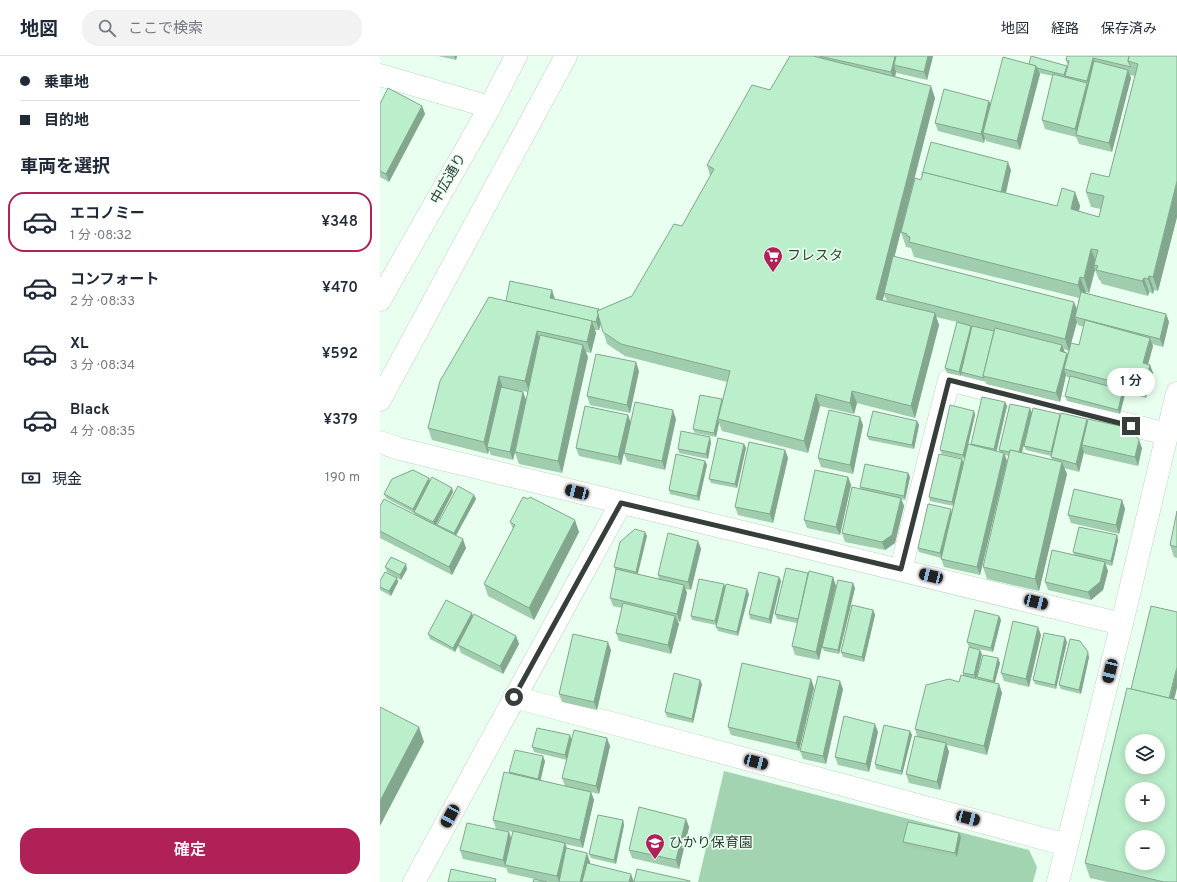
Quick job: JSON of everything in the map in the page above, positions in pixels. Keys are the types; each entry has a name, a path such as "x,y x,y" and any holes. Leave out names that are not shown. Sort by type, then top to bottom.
{"street":[{"name":"中広通り","path":"380,300 490,107 516,56"},
{"path":"380,400 566,56"},
{"path":"380,74 490,107"},
{"path":"901,569 949,380 1167,434"},
{"path":"1058,882 1177,393"},
{"path":"380,442 400,449 901,569 1122,624"},
{"path":"414,882 621,503"},
{"path":"514,697 1067,845"}],"green space":[{"path":"724,771 1029,850 1037,867 1033,882 698,882"}],"building":[{"name":"フレスタ","path":"790,56 813,56 931,86 876,299 935,313 911,406 852,391 850,403 816,394 804,441 718,419 730,371 621,344 603,332 597,311 632,296 674,224 682,226 714,169 707,165 752,85 770,90"},
{"path":"819,56 895,56 891,72"},
{"path":"896,56 928,56 924,72 894,65"},
{"path":"1031,56 1067,66 1064,75 1037,68 1036,66 1029,64"},
{"path":"1067,56 1129,56 1128,61 1131,67 1093,58 1087,81 1065,76 1069,61 1066,60"},
{"path":"1129,56 1177,56 1177,181 1153,277 1149,276 1148,279 1144,278 1142,281 1096,270 1098,266 1094,265 1098,250 1091,249 1084,278 1080,277 1078,285 909,242 910,237 901,232 915,178 921,180 923,172 1057,206 1062,188 1075,192 1071,209 1099,217 1104,196 1086,192 1091,173 1109,177 1138,64 1128,61"},
{"path":"1003,57 1036,66 1017,141 983,133"},
{"path":"1094,61 1128,70 1109,143 1076,135"},
{"path":"1053,74 1087,83 1075,129 1042,120"},
{"path":"388,88 422,106 386,174 380,171 380,104"},
{"path":"944,89 989,101 981,134 935,123"},
{"path":"931,142 1008,162 1001,192 923,172 922,175"},
{"path":"893,256 1074,302 1065,339 884,293"},
{"path":"510,281 552,290 550,298 599,309 597,311 598,314 596,322 506,301"},
{"path":"1081,292 1166,314 1160,339 1075,317"},
{"path":"489,297 592,321 587,342 537,331 525,381 499,376 484,442 428,428 440,381"},
{"path":"1085,320 1150,338 1143,363 1150,365 1143,389 1064,369 1071,343 1079,345"},
{"path":"957,322 971,326 959,372 945,368"},
{"path":"972,326 994,331 983,376 984,378 961,372"},
{"path":"995,328 1062,345 1060,351 1067,353 1056,393 983,376"},
{"path":"540,335 583,345 558,461 515,452"},
{"path":"596,354 636,362 627,405 587,396"},
{"path":"1070,376 1123,390 1118,410 1065,396"},
{"path":"501,387 523,392 510,452 487,447"},
{"path":"700,395 722,399 714,433 693,429"},
{"path":"982,397 1005,402 994,449 971,444"},
{"path":"635,402 673,410 662,461 624,453"},
{"path":"1010,404 1030,408 1019,452 999,450"},
{"path":"950,405 974,411 963,455 940,450"},
{"path":"585,406 628,415 618,457 576,448"},
{"path":"1033,408 1060,414 1051,452 1024,446"},
{"path":"829,410 860,417 850,465 818,458"},
{"path":"873,411 917,421 912,445 867,436"},
{"path":"1061,413 1087,419 1076,464 1051,457"},
{"path":"1088,419 1129,428 1139,440 1135,457 1082,445"},
{"path":"681,431 710,437 706,454 678,449"},
{"path":"718,438 744,444 735,484 709,479"},
{"path":"749,442 785,450 770,514 735,507"},
{"path":"968,444 1004,453 977,567 941,559"},
{"path":"1010,450 1062,462 1035,579 983,567"},
{"path":"676,454 705,461 697,496 669,490"},
{"path":"939,454 962,459 952,502 929,497"},
{"path":"865,464 908,473 904,496 860,487"},
{"path":"413,470 429,478 413,509 384,494 392,479"},
{"path":"815,470 848,477 836,527 804,520"},
{"path":"432,477 452,488 433,522 414,512"},
{"path":"458,486 474,495 454,533 437,525"},
{"path":"852,487 901,498 892,535 882,542 842,533"},
{"path":"1074,489 1122,500 1116,525 1068,515"},
{"path":"523,497 528,499 530,497 575,520 529,608 484,584 515,525 510,522"},
{"path":"384,499 463,539 449,567 380,531 380,506"},
{"path":"928,504 951,509 940,553 918,548"},
{"path":"1177,511 1177,547 1170,545"},
{"path":"1079,527 1117,535 1111,561 1073,552"},
{"path":"635,529 645,532 636,572 614,567 620,542"},
{"path":"668,533 698,541 688,582 658,575"},
{"path":"1052,550 1105,562 1100,582 1088,592 1045,582"},
{"path":"391,557 406,564 400,575 385,567"},
{"path":"786,568 808,573 798,619 775,614"},
{"path":"616,569 684,585 677,614 610,598"},
{"path":"809,571 833,577 816,652 792,646"},
{"path":"385,572 397,578 389,591 380,587 380,581"},
{"path":"759,572 779,577 769,619 749,614"},
{"path":"699,579 724,584 715,621 691,616"},
{"path":"838,580 853,583 838,650 822,647"},
{"path":"726,584 747,589 737,632 716,627"},
{"path":"446,600 472,613 453,648 428,634"},
{"path":"623,603 675,616 668,645 616,633"},
{"path":"852,605 873,610 862,657 841,652"},
{"path":"1151,606 1177,612 1177,667 1169,698 1131,689"},
{"path":"975,610 999,616 991,648 967,642"},
{"path":"474,614 516,636 500,666 458,645"},
{"path":"1013,621 1038,627 1026,679 1001,673"},
{"path":"1044,633 1065,637 1055,685 1033,680"},
{"path":"573,634 608,642 594,702 559,694"},
{"path":"1070,639 1080,641 1088,652 1079,690 1059,685"},
{"path":"969,647 980,650 974,675 963,673"},
{"path":"983,655 998,658 993,681 977,677"},
{"path":"742,663 811,679 796,743 728,727"},
{"path":"674,673 700,680 692,719 665,712"},
{"path":"961,675 999,684 984,746 915,729 926,685 949,679 959,682"},
{"path":"818,676 840,681 823,756 800,751"},
{"path":"1127,688 1177,700 1177,882 1164,882 1085,863"},
{"path":"380,707 419,727 380,801"},
{"path":"844,716 875,724 866,764 835,757"},
{"path":"884,725 910,731 901,771 875,764"},
{"path":"537,728 570,735 565,755 532,747"},
{"path":"574,730 607,738 596,786 562,778"},
{"path":"915,736 946,743 937,782 906,774"},
{"path":"515,750 543,756 538,779 509,772"},
{"path":"504,772 591,792 580,840 493,820"},
{"path":"639,807 686,819 676,860 629,850"},
{"path":"598,815 623,820 614,860 589,854"},
{"path":"908,822 959,833 955,853 903,842"},
{"path":"467,823 509,832 503,860 460,850"},
{"path":"513,831 565,843 557,876 505,865"},
{"path":"566,848 587,853 580,882 559,882"},
{"path":"587,863 631,874 629,882 582,882"},
{"path":"451,869 496,879 495,882 448,882"},
{"path":"637,869 690,881 690,882 634,882"},
{"path":"534,879 547,882 533,882"}],"place":[{"name":"フレスタ","path":"773,273"},
{"name":"ひかり保育園","path":"655,860"}],"route":[{"path":"514,697 621,503 901,569 949,380 1131,426"}]}
